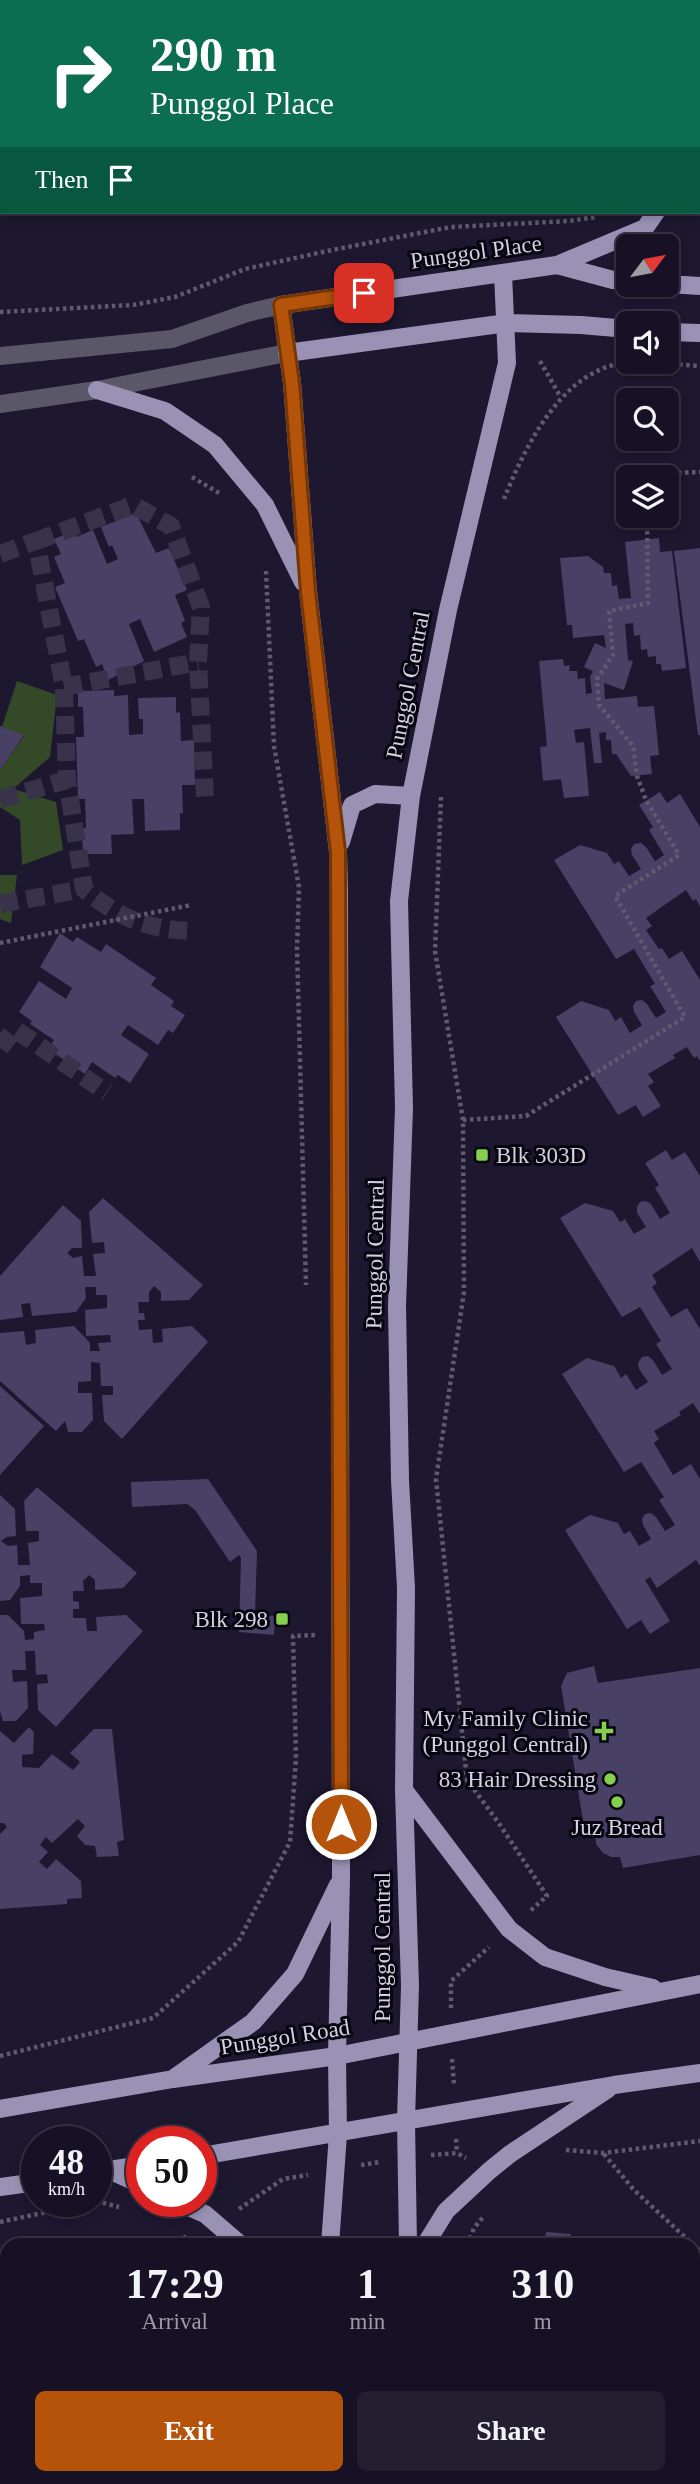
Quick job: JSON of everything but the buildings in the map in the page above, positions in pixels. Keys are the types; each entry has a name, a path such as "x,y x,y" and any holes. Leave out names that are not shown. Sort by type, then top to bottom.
{"main road":[{"path":"557,265 645,228 655,214"},
{"name":"Punggol Place","path":"281,305 557,265 616,280"},
{"name":"Punggol Central","path":"408,2238 406,2121 410,1986 404,1790 406,1588 400,1480 397,1306 404,1108 399,901 411,796 448,610 507,363 503,274"},
{"path":"679,285 700,286"},
{"name":"Punggol Central","path":"281,305 292,383 308,592 338,852 341,1878 338,2134 331,2238"},
{"path":"287,353 507,323 616,328"},
{"path":"679,332 700,333"},
{"path":"97,390 165,411 215,445 265,505 308,592"},
{"path":"338,852 352,805 376,794 411,796"},
{"path":"404,1790 509,1929 545,1957 605,1977 662,1989"},
{"path":"173,2079 253,2022 295,1974 341,1878"},
{"name":"Punggol Road","path":"0,2109 173,2079 337,2056 662,1989 700,1984"},
{"path":"217,2153 614,2085 700,2073"},
{"path":"429,2238 446,2211 489,2171 510,2154 614,2085"},
{"path":"0,2187 21,2184"},
{"path":"208,2217 233,2238"}],"street":[{"name":"Punggol Place","path":"0,356 172,339 247,313 281,305"},
{"path":"0,404 97,390 287,353"}],"path":[{"path":"0,312 133,305 175,297 245,269 332,250 451,228 569,221 604,216"},
{"path":"540,361 560,396"},
{"path":"503,503 517,467 560,396 590,372 624,363 700,366"},
{"path":"679,473 700,472"},
{"path":"192,477 220,494"},
{"path":"463,1120 526,1116 685,1017 615,896 679,855 646,800 637,776 633,746 599,705 597,679 613,655 609,611 649,603 647,528"},
{"path":"265,568 274,746 299,887 297,949 306,1285"},
{"path":"441,792 435,951 463,1120 464,1292 436,1479 467,1780 547,1896"},
{"path":"0,943 191,905"},
{"path":"0,2056 153,2018 238,1942 290,1842 296,1758 293,1636"},
{"path":"451,1981 457,2152"},
{"path":"556,2156 567,2149 603,2153 700,2141"},
{"path":"603,2153 634,2190 686,2238"},
{"path":"112,2205 121,2207"},
{"path":"470,2238 474,2228 489,2210"},
{"path":"0,2222 23,2217"},
{"path":"181,2235 185,2238"}],"shaded area":[{"path":"17,681 57,695 50,757 13,789 56,802 63,850 22,865 20,820 0,807 0,770 24,736 2,727"},
{"path":"0,875 17,875 11,923 0,919"}],"tunnel":[{"path":"36,541 133,505 171,526 201,607 198,662 205,798"},
{"path":"0,554 36,541 64,687 67,780 84,889 121,915 160,928 192,931"},
{"path":"64,687 198,662"},
{"path":"0,799 67,780"},
{"path":"0,904 84,889"},
{"path":"0,1048 15,1029 107,1093"}],"place":[{"name":"Blk 303D","path":"482,1155"},
{"name":"Blk 298","path":"282,1619"},
{"name":"My Family Clinic (Punggol Central)","path":"604,1731"},
{"name":"83 Hair Dressing","path":"610,1779"},
{"name":"Juz Bread","path":"617,1802"}],"route":[{"path":"341,1824 338,852 308,592 292,383 281,305 364,293"}]}
